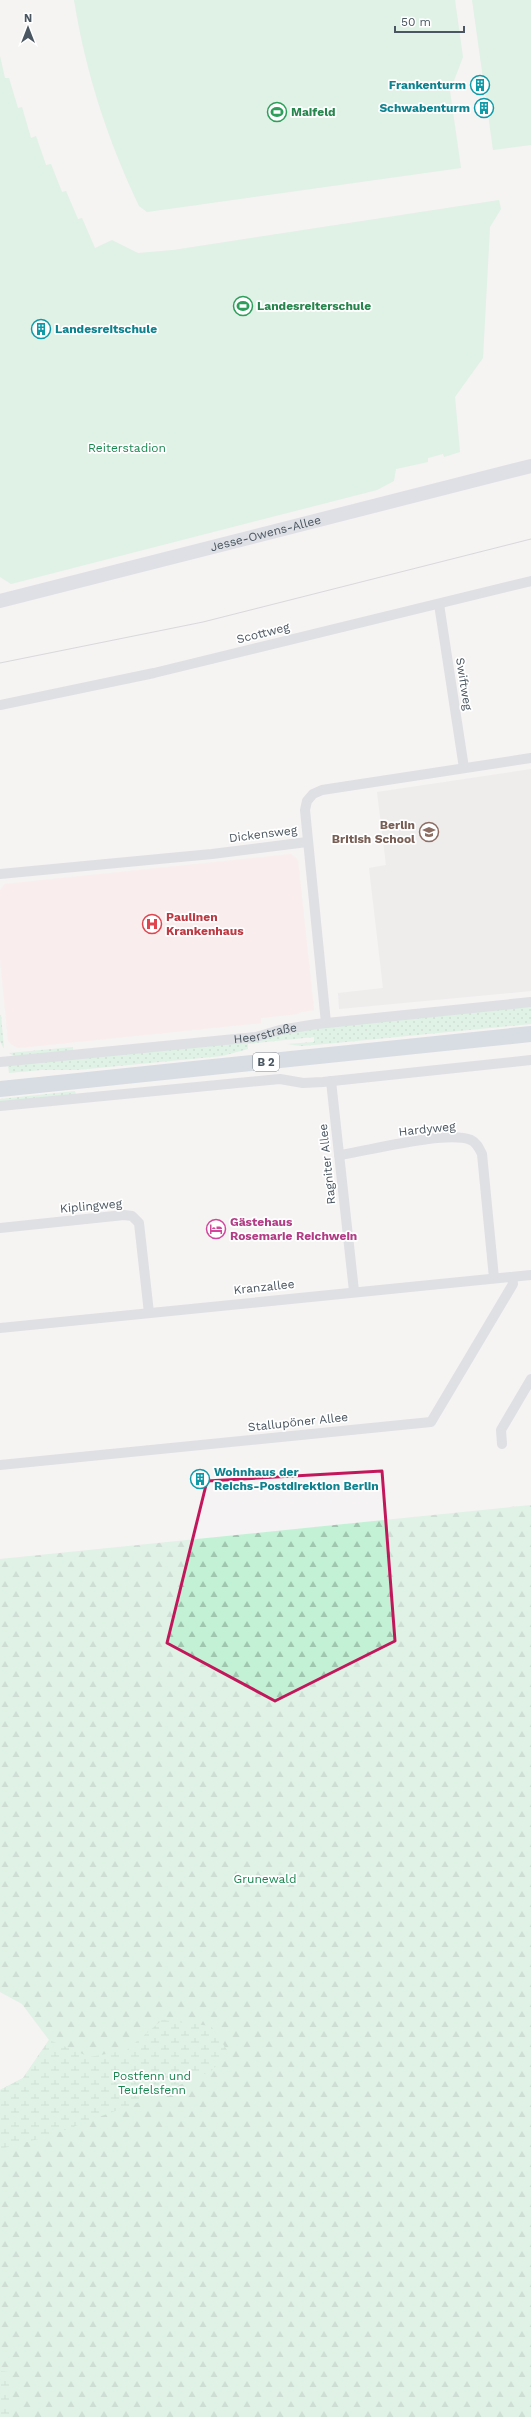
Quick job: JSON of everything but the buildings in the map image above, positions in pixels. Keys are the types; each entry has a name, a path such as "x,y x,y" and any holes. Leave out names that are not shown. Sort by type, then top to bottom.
{"main road":[{"name":"B 2","path":"0,1088 531,1034"}],"street":[{"name":"Jesse-Owens-Allee","path":"0,601 531,466"},
{"name":"Scottweg","path":"0,705 154,673 531,581"},
{"name":"Swiftweg","path":"439,604 464,768"},
{"name":"Dickensweg","path":"0,874 307,842 305,810 307,801 313,794 322,790 531,758"},
{"path":"307,842 326,1023"},
{"name":"Heerstraße","path":"0,1062 256,1037 298,1026 531,1002"},
{"path":"0,1106 280,1079 302,1083 331,1081 531,1060"},
{"name":"Ragniter Allee","path":"331,1081 354,1291"},
{"name":"Hardyweg","path":"339,1156 435,1139 463,1138 472,1141 479,1146 482,1154 494,1278"},
{"name":"Kiplingweg","path":"0,1228 124,1214 132,1216 139,1223 149,1313"},
{"name":"Kranzallee","path":"0,1328 354,1291 531,1275"},
{"name":"Stallupöner Allee","path":"0,1466 430,1422 513,1284 512,1276"},
{"path":"502,1444 501,1430 531,1378"}],"highlighted area":[{"path":"382,1471 395,1641 275,1701 167,1643 207,1481"}],"shaded area":[{"path":"531,769 531,991 339,1009 338,993 383,988 369,868 386,865 377,792"},
{"name":"Paulinen Krankenhaus","path":"291,854 298,860 314,1010 297,1014 261,1018 261,1023 18,1048 11,1044 8,1040 0,958 0,890 5,884"}],"green space":[{"name":"Maifeld","path":"74,0 455,0 463,57 450,91 461,168 147,212 139,206 117,156 99,105 91,80"},
{"path":"472,0 531,0 531,145 493,150"},
{"name":"Landesreiterschule","path":"0,56 5,78 9,78 18,108 22,107 31,138 36,136 46,165 51,164 62,192 66,191 78,219 82,218 95,248 112,240 138,253 173,250 499,200 501,209 490,227 483,358 455,397 460,452 444,457 443,454 428,458 428,462 396,469 394,481 377,490 11,584 0,577"},
{"path":"531,1005 531,1024 301,1046 287,1044 314,1042 314,1037 248,1044 248,1049 222,1056 77,1070 41,1070 9,1073 8,1065 295,1029"},
{"path":"1,1015 4,1049 0,1041"},
{"path":"73,1047 73,1051 14,1056 9,1053"},
{"path":"75,1091 76,1095 0,1103 0,1099"},
{"name":"Grunewald","path":"531,1505 531,2417 0,2417 0,2090 23,2078 49,2040 22,2004 0,1992 0,1559"},
{"name":"Postfenn und Teufelsfenn","path":"162,2020 211,2026 229,2053 211,2071 155,2096 46,2137 0,2149 0,2090 23,2078 49,2040 90,2057 127,2050"},
{"path":"0,2371 9,2372 9,2417 0,2417"}],"tram line":[{"path":"0,663 203,622 531,539"}],"place":[{"name":"Frankenturm","path":"480,85"},
{"name":"Schwabenturm","path":"484,108"},
{"name":"Maifeld","path":"277,112"},
{"name":"Landesreiterschule","path":"243,306"},
{"name":"Landesreitschule","path":"41,329"},
{"name":"Berlin British School","path":"429,832"},
{"name":"Paulinen Krankenhaus","path":"152,924"},
{"name":"Gästehaus Rosemarie Reichwein","path":"216,1229"},
{"name":"Wohnhaus der Reichs-Postdirektion Berlin","path":"200,1479"}],"park label":[{"name":"Reiterstadion","path":"127,448"}]}
